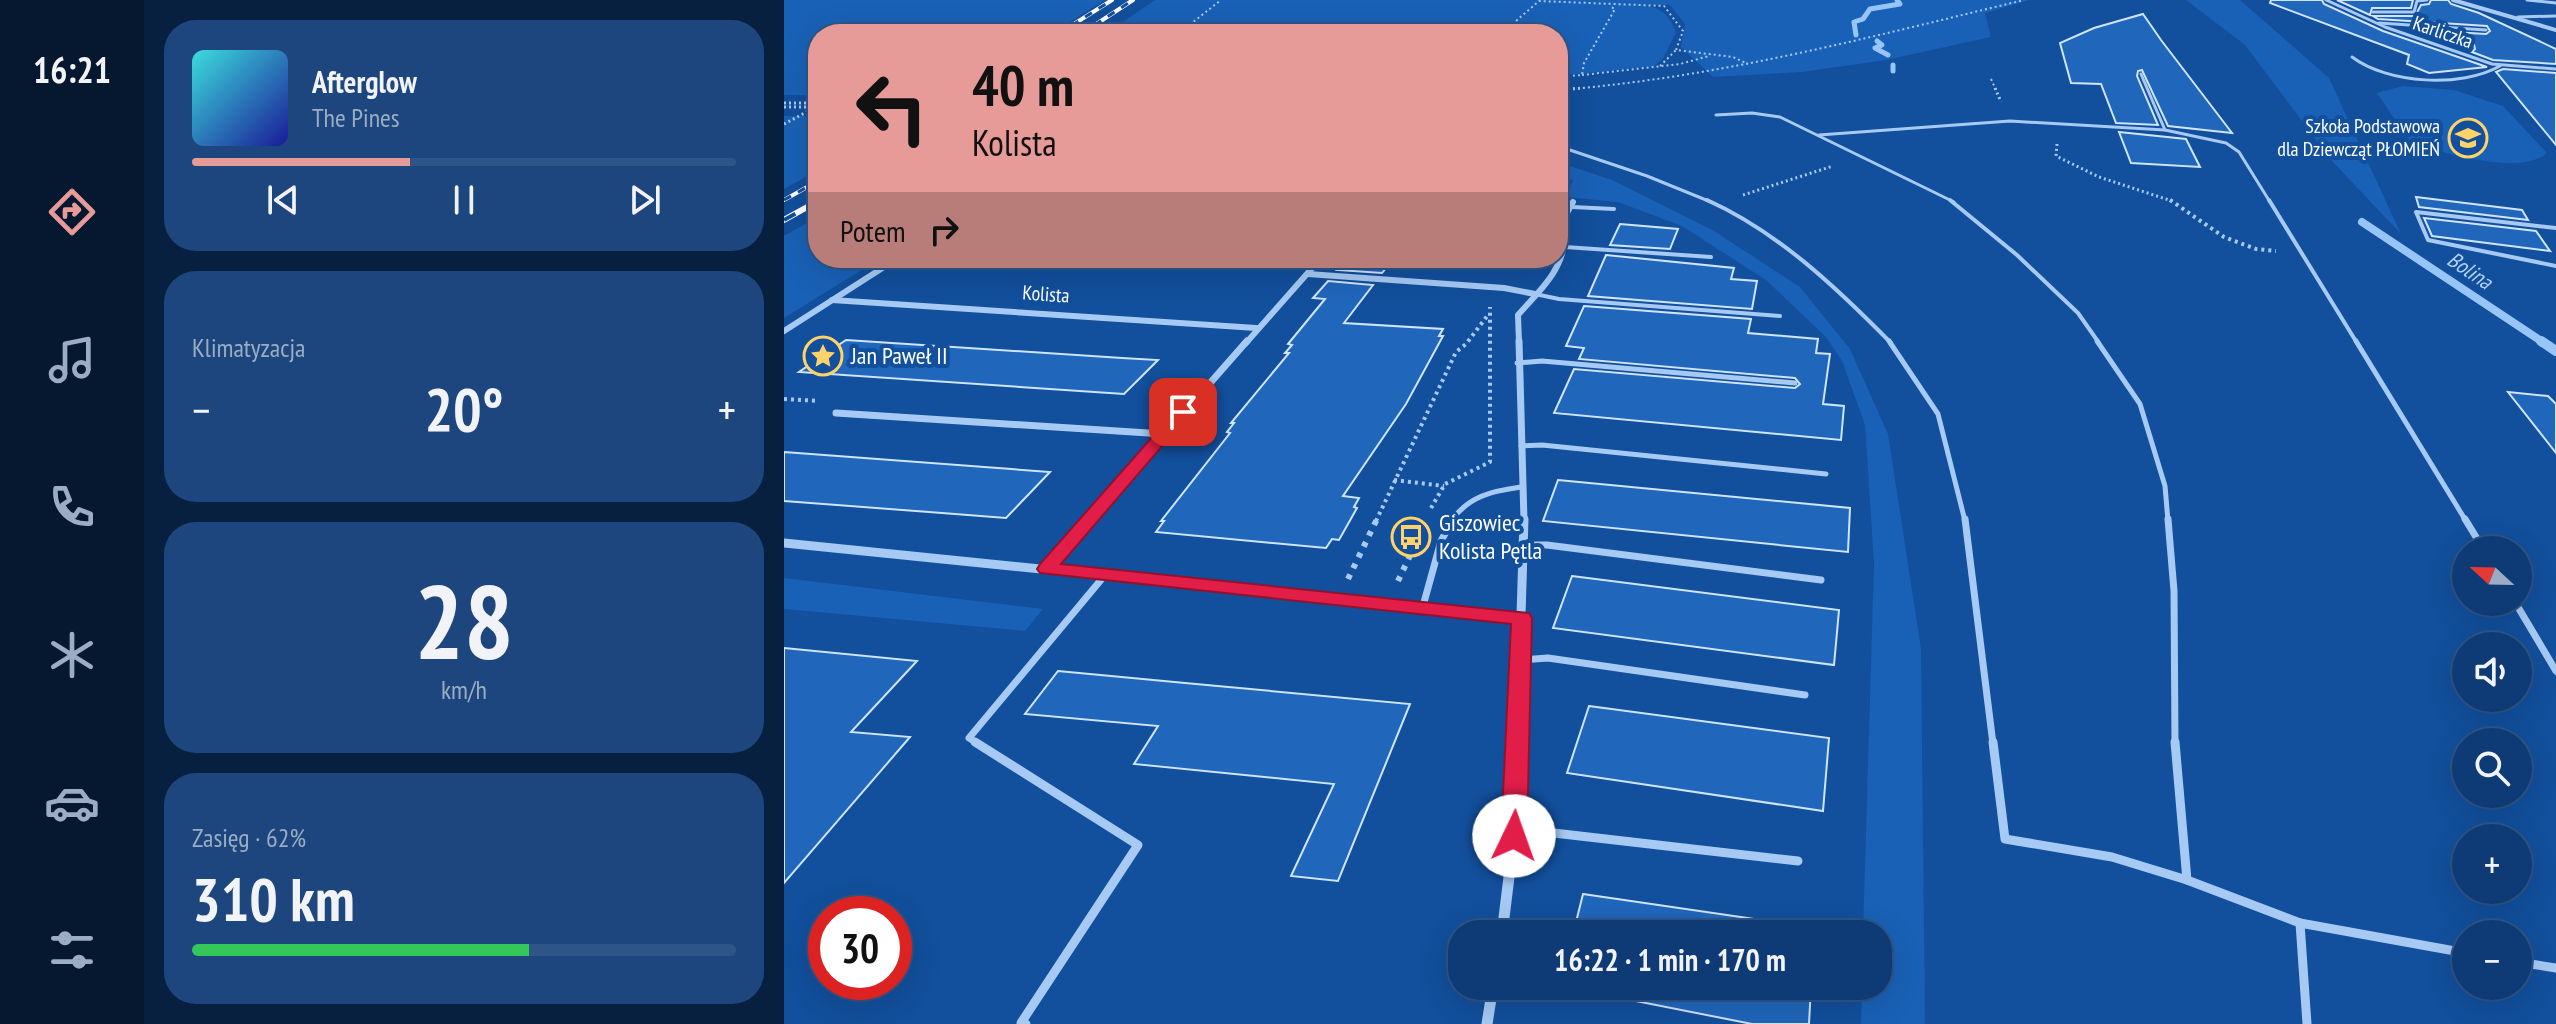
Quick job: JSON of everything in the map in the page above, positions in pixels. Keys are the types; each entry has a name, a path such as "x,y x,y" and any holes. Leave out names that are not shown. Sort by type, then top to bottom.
{"street":[{"name":"Karliczka","path":"2453,0 2556,30"},
{"path":"1568,212 1572,204"},
{"path":"784,331 882,268"},
{"path":"1046,569 1256,328 1313,268"},
{"path":"1504,920 1514,836 1525,545 1517,363 1518,315 1535,294 1549,283 1556,268"},
{"path":"1308,274 1494,287 1535,294"},
{"name":"Kolista","path":"832,300 1256,328"},
{"path":"836,413 1164,434"},
{"path":"784,543 1522,618"},
{"path":"1487,1024 1491,1000"}],"lane":[{"name":"Karliczka","path":"2326,0 2376,23 2500,66 2556,69"},
{"path":"2373,12 2414,12 2417,1 2427,0"},
{"path":"2527,0 2556,3"},
{"path":"2518,17 2556,16"},
{"path":"2376,23 2486,30"},
{"path":"2440,26 2452,41 2471,48"},
{"path":"2352,57 2360,65 2373,70 2410,77 2489,75 2500,66"},
{"path":"2141,74 2165,130"},
{"path":"1716,115 1752,113 1780,117 1954,202 2017,255 2078,313 2140,404 2165,486 2174,591 2175,757 2187,880"},
{"path":"1818,135 1987,122 2165,130 2200,135 2226,143 2239,152 2475,536"},
{"path":"1568,149 1647,176 1724,210 1769,237 1837,288 1893,345 1938,414 1966,524 2005,839 2112,857 2187,880 2300,923 2452,950"},
{"path":"1572,204 1614,209"},
{"path":"2556,228 2416,212 2428,240 2556,266"},
{"path":"1568,247 1711,257"},
{"path":"1535,294 1559,299 1780,316"},
{"path":"1517,363 1542,361 1795,383"},
{"path":"1521,446 1542,445 1826,474"},
{"path":"1423,606 1451,517 1464,503 1480,493 1521,487"},
{"path":"1525,545 1547,545 1821,580"},
{"path":"1026,1024 1021,1023 1138,845 969,738 1106,574"},
{"path":"2523,616 2556,671"},
{"path":"1520,660 1548,658 1805,695"},
{"path":"1514,836 1545,832 1798,861"},
{"path":"2300,923 2307,1024"},
{"path":"2532,964 2556,968"}],"path":[{"path":"1191,24 1221,0"},
{"path":"1511,24 1528,8 1548,0 1593,0 1616,6 1664,6 1683,31 1676,50 1660,66"},
{"path":"1582,75 1584,63 1615,9 1593,0"},
{"path":"1568,89 1623,85 1749,65 2024,0"},
{"path":"1676,50 1733,57 1749,65"},
{"path":"1568,76 1660,66 1710,56"},
{"path":"784,105 808,106"},
{"path":"784,124 808,111"},
{"path":"2060,124 2056,156 2099,177 2175,202 2224,237 2256,249 2301,253"},
{"path":"1724,210 1738,197 1766,185 1861,155"},
{"path":"1394,480 1444,486 1490,462 1489,314 1494,287"},
{"path":"1351,574 1456,352 1471,343 1480,323 1489,314"},
{"path":"1426,520 1444,486"},
{"path":"1332,579 1398,581 1419,534"},
{"path":"1365,600 1373,582"}],"shaded area":[{"path":"784,0 1105,0 1067,24 808,24 808,95 784,95"},
{"path":"1155,0 2030,0 1985,13 1991,37 1886,60 1802,72 1713,77 1681,47 1685,24 1670,5 1644,5 1664,13 1676,32 1663,59 1654,66 1568,75 1568,24 1120,24"},
{"path":"2186,0 2240,0 2329,78 2401,234 2332,161 2245,45"},
{"path":"2403,86 2454,90 2503,106 2547,153 2535,160 2500,163 2410,142 2377,93"},
{"path":"784,116 808,116 808,176 784,189"},
{"path":"1568,165 1612,180 1714,231 1800,287 1850,349 1888,434 1921,649 1925,1024 1861,1024 1862,1000 1892,1000 1892,920 1863,920 1874,563 1865,425 1842,361 1826,337 1766,280 1682,226 1618,202 1568,197 1573,180 1568,179"},
{"path":"808,223 808,268 865,268 784,318 784,236"},
{"path":"784,578 1043,609 1025,631 784,609"}],"building":[{"path":"2271,0 2322,0 2324,4 2383,31 2487,67 2429,73 2407,64 2409,55 2270,3"},
{"path":"2337,0 2413,0 2411,8 2372,8 2370,15"},
{"path":"2431,0 2448,0 2451,4 2479,13 2556,49 2556,64 2493,60 2472,52 2474,45 2451,32 2486,34 2490,31 2487,26 2378,19 2373,16 2415,16 2421,5 2429,4"},
{"path":"2143,14 2232,133 2168,126 2142,70 2138,71 2137,76 2158,125 2116,123 2101,84 2071,83 2060,43 2094,28"},
{"path":"2503,69 2556,73 2556,145 2496,72"},
{"path":"2119,132 2186,139 2200,167 2131,163"},
{"path":"2416,197 2522,210 2528,220 2419,207"},
{"path":"2424,218 2536,231 2550,251 2432,236"},
{"path":"1620,224 1678,229 1670,249 1610,245"},
{"path":"1606,255 1734,268 1731,279 1757,281 1752,309 1588,296"},
{"path":"1339,268 1386,268 1382,273 1337,270"},
{"path":"1328,281 1373,285 1344,323 1443,329 1439,336 1443,336 1406,404 1343,496 1359,498 1354,507 1357,508 1339,540 1332,539 1326,548 1156,532 1164,521 1161,521 1230,433 1227,432 1234,423 1231,423 1289,353 1285,353 1292,345 1288,344 1325,299 1313,298"},
{"path":"1584,306 1751,319 1748,333 1818,339 1816,353 1830,354 1823,404 1844,406 1841,440 1554,413 1574,369 1795,388 1800,384 1795,378 1579,359 1584,348 1566,346"},
{"path":"846,340 1158,360 1124,394 799,372"},
{"path":"2508,392 2548,396 2556,404 2556,453"},
{"path":"784,452 1050,472 1006,518 784,501"},
{"path":"1558,480 1850,508 1848,552 1543,521"},
{"path":"1572,576 1839,610 1834,665 1553,628"},
{"path":"784,648 917,661 851,732 910,737 784,883"},
{"path":"1058,671 1410,704 1338,881 1291,876 1334,784 1134,764 1158,726 1025,714"},
{"path":"1589,706 1829,738 1823,811 1567,773"},
{"path":"1583,894 1761,920 1576,920"},
{"path":"1631,1000 1810,1000 1809,1024 1752,1024"}],"waterway":[{"name":"Bolina","path":"1856,35 1854,22 1863,19 1870,9 1900,4 1897,0"},
{"name":"Bolina","path":"1877,41 1882,45 1875,48 1888,55"},
{"name":"Bolina","path":"1893,65 1893,71"},
{"name":"Bolina","path":"2362,222 2544,343"},
{"name":"Bolina","path":"2544,343 2556,351"}],"railway":[{"path":"1074,24 1112,0"},
{"path":"1096,24 1133,0"},
{"path":"784,200 808,187"},
{"path":"784,220 808,207"}],"place":[{"name":"Szkoła Podstawowa dla Dziewcząt PŁOMIEŃ","path":"2468,138"},
{"name":"Jan Paweł II","path":"823,356"},
{"name":"Giszowiec Kolista Pętla","path":"1411,537"}],"route":[{"path":"1183,412 1046,569 1522,618 1514,836"}]}
